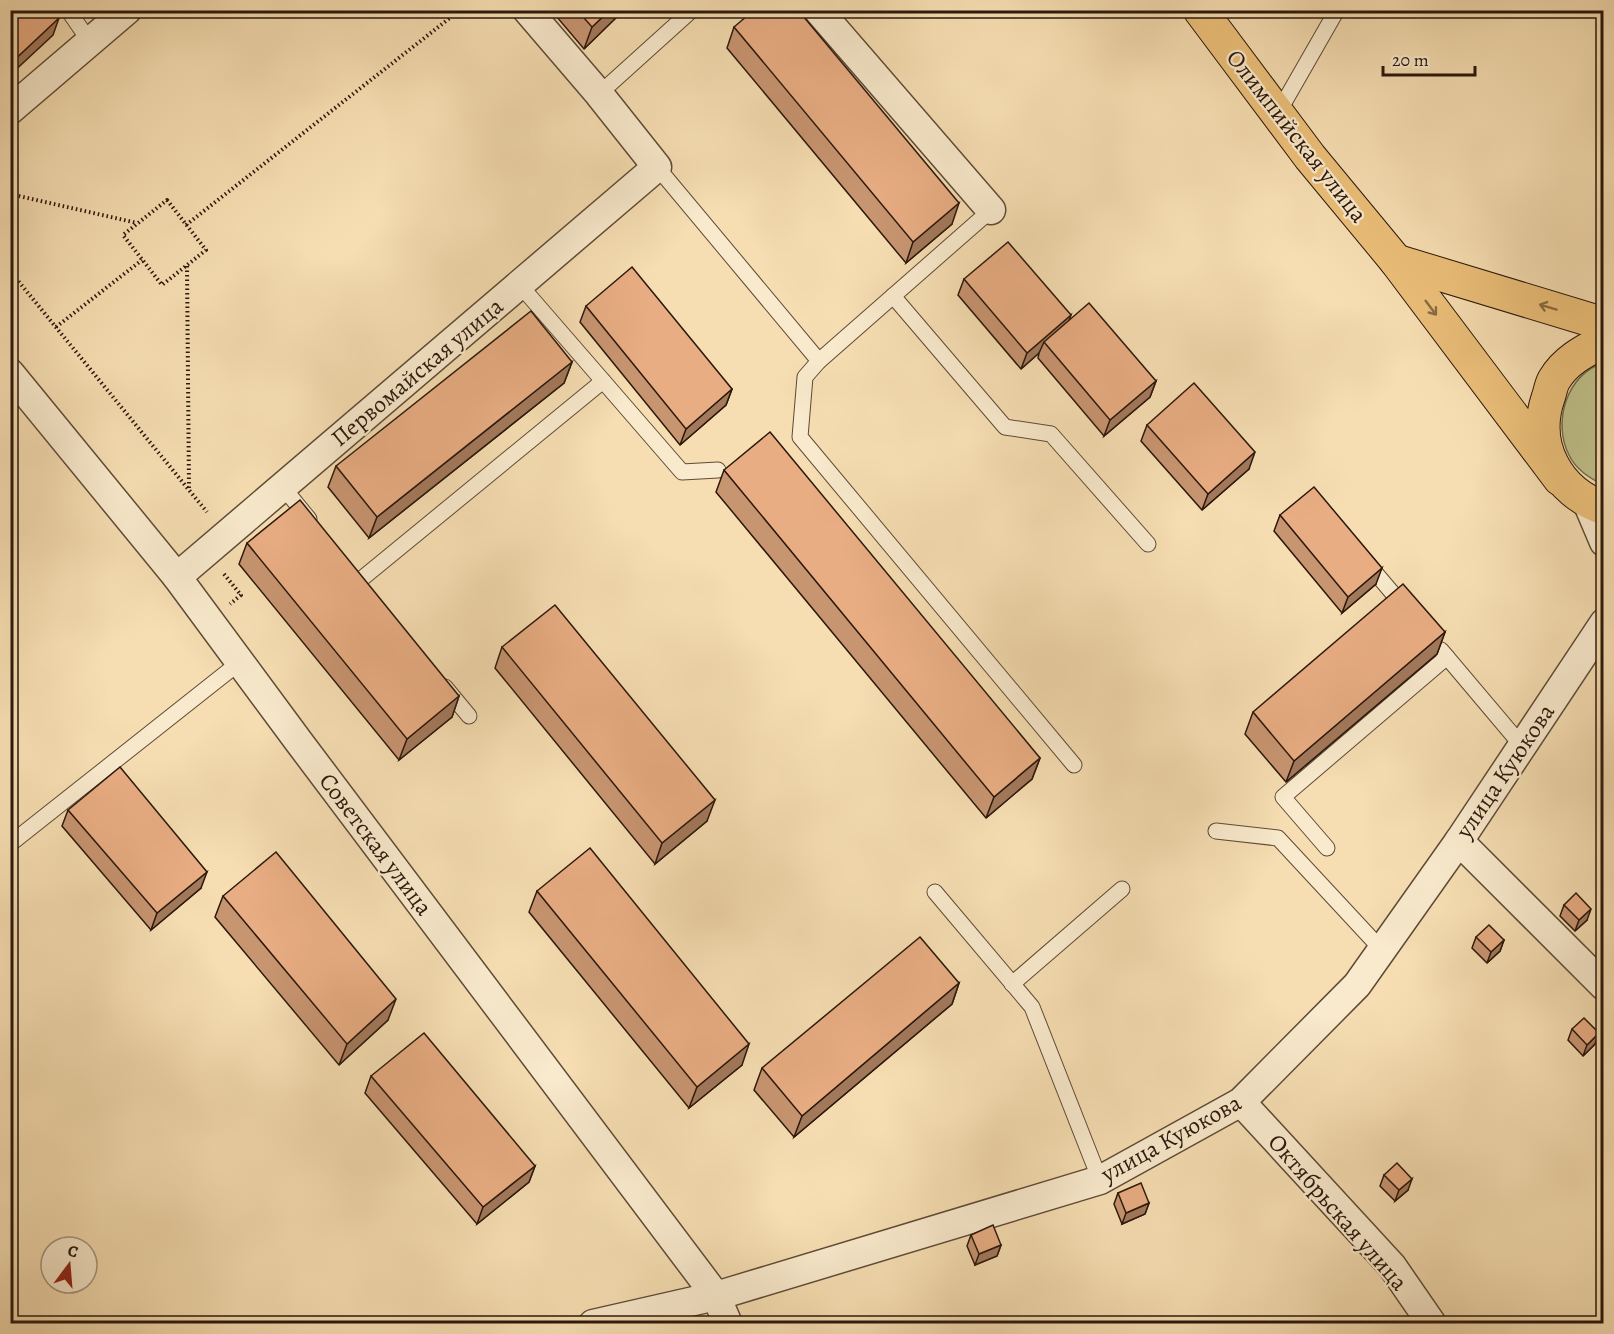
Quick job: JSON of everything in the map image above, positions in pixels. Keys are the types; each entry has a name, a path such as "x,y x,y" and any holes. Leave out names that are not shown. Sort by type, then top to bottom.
{"main road":[{"name":"Олимпийская улица","path":"1200,10 1310,157 1396,261 1560,479"},
{"path":"1396,261 1604,324"},
{"path":"1595,505 1560,479 1545,448 1543,413 1554,380 1577,354 1604,341"}],"street":[{"path":"10,110 127,10"},
{"path":"527,10 599,94 657,167"},
{"path":"818,10 991,210"},
{"name":"Первомайская улица","path":"177,577 657,167"},
{"name":"Советская улица","path":"10,374 177,577 716,1296 728,1323"},
{"path":"1595,505 1604,542"},
{"name":"улица Куюкова","path":"593,1323 716,1296 1100,1180 1241,1102 1357,985 1459,841 1604,623"},
{"path":"1459,841 1604,986"},
{"name":"Октябрьская улица","path":"1241,1102 1392,1266 1432,1323"}],"lane":[{"path":"68,10 90,42"},
{"path":"599,94 692,10"},
{"path":"1278,113 1337,10"},
{"path":"657,167 819,361"},
{"path":"991,210 819,361 805,377 800,437 1074,765"},
{"path":"519,284 682,472 718,470"},
{"path":"893,296 1005,428 1051,434 1148,544"},
{"path":"359,581 603,381"},
{"path":"282,486 317,529"},
{"path":"1364,559 1417,621"},
{"path":"1432,639 1522,746"},
{"path":"1328,848 1283,797 1447,657"},
{"path":"10,844 240,662"},
{"path":"432,671 469,716"},
{"path":"1216,831 1278,838 1382,950"},
{"path":"1012,984 1122,890"},
{"path":"935,892 1032,1007 1100,1180"}],"path":[{"path":"186,225 460,10"},
{"path":"10,194 138,223"},
{"path":"166,200 206,250 162,285 123,235 138,223 166,200"},
{"path":"57,327 142,260"},
{"path":"187,265 189,489"},
{"path":"10,271 226,534"},
{"path":"209,621 241,595 220,570"}],"green space":[{"path":"1604,363 1603,485 1575,465 1564,442 1562,428 1566,401 1572,388 1580,377"}],"building":[{"path":"10,10 52,10 59,18 10,64"},
{"path":"577,10 610,10 592,27"},
{"path":"754,10 798,10 959,203 913,242 734,27"},
{"path":"1008,242 1071,315 1027,353 964,279"},
{"path":"632,267 732,389 686,429 586,306"},
{"path":"1089,303 1156,381 1110,420 1044,342"},
{"path":"531,311 572,362 377,517 336,466"},
{"path":"1194,383 1255,452 1208,494 1147,425"},
{"path":"770,432 1040,758 994,797 724,470"},
{"path":"1314,487 1382,568 1348,597 1280,515"},
{"path":"300,500 459,696 407,739 247,543"},
{"path":"1403,584 1445,632 1294,761 1253,712"},
{"path":"555,605 715,800 662,843 502,647"},
{"path":"120,767 207,872 157,913 68,810"},
{"path":"590,848 749,1044 697,1087 537,891"},
{"path":"276,852 396,999 347,1044 223,896"},
{"path":"1576,893 1591,909 1579,920 1564,905"},
{"path":"1489,925 1504,940 1491,952 1476,937"},
{"path":"920,937 959,983 802,1116 762,1068"},
{"path":"1584,1018 1599,1033 1587,1045 1572,1029"},
{"path":"424,1033 535,1166 483,1207 371,1076"},
{"path":"1397,1163 1412,1179 1399,1190 1384,1175"},
{"path":"1141,1183 1149,1203 1126,1213 1118,1193"},
{"path":"993,1225 1001,1245 979,1254 971,1235"}]}
